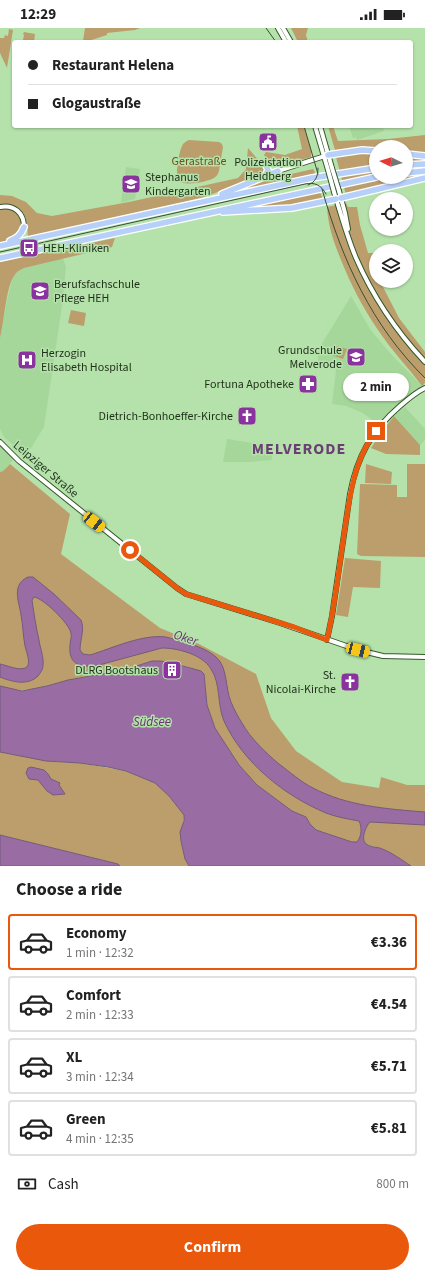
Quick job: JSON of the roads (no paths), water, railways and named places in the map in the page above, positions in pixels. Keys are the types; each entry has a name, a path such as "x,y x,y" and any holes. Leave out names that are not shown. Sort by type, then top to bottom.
{"highway":[{"path":"326,156 362,150 369,150"},
{"path":"413,155 425,156"},
{"path":"265,163 268,170 265,176"},
{"path":"413,165 425,164"},
{"path":"1,246 312,178 369,169"},
{"path":"199,202 224,194 278,171"},
{"path":"413,173 425,172"},
{"path":"1,258 369,178"},
{"path":"210,212 292,208 425,178"},
{"path":"1,246 18,237 24,227"}],"street":[{"path":"278,28 285,40"},
{"path":"283,28 290,40"},
{"path":"316,128 328,162 336,191 345,213 349,236 356,257 384,311 408,343 425,362"},
{"path":"320,128 326,156"},
{"path":"278,171 326,156"},
{"path":"0,206 11,207 19,212 23,218 24,227"},
{"path":"327,640 332,616 350,494 356,467 368,442 380,425 400,406 423,389 425,383"},
{"name":"Leipziger Straße","path":"0,442 15,458 182,591 300,630 349,648 394,657 425,657"}],"water":[{"name":"Südsee","path":"28,577 33,577 54,594 81,620 82,631 80,650 83,654 90,655 118,645 157,637 166,637 178,640 205,650 216,657 223,666 231,702 246,729 264,750 296,777 309,786 326,794 353,803 382,808 425,812 425,825 370,822 364,832 365,843 396,856 411,866 189,866 185,859 180,832 184,821 184,815 169,796 155,783 126,771 108,767 80,763 46,761 0,752 0,686 22,691 68,680 124,670 152,661 169,662 201,671 204,674 207,705 215,728 239,765 257,785 292,811 306,817 316,830 352,842 357,842 361,834 361,826 359,821 342,818 311,806 281,787 254,764 242,751 224,721 220,708 218,688 211,669 202,659 189,653 175,649 162,648 99,665 82,666 77,664 71,657 71,634 66,623 49,606 38,598 34,597 32,600 43,659 42,669 38,676 25,682 15,682 0,677 0,664 21,669 27,667 28,665 17,594 19,584"},
{"path":"31,767 44,770 51,779 60,783 59,785 65,794 53,795 47,791 38,780 29,779 26,773 28,768"},
{"path":"0,835 118,864 120,866 0,866"}],"tram line":[{"path":"266,28 275,40"},
{"path":"305,128 318,174"},
{"path":"308,185 316,178 318,168"},
{"path":"0,252 305,184 312,183 317,185 322,188 326,194"},
{"path":"322,189 339,241 361,291 389,337 425,378"}],"place":[{"name":"Polizeistation Heidberg","path":"268,142"},
{"name":"Stephanus Kindergarten","path":"131,184"},
{"name":"HEH-Kliniken","path":"29,248"},
{"name":"Berufsfachschule Pflege HEH","path":"40,291"},
{"name":"Grundschule Melverode","path":"356,357"},
{"name":"Herzogin Elisabeth Hospital","path":"27,360"},
{"name":"Fortuna Apotheke","path":"308,384"},
{"name":"Dietrich-Bonhoeffer-Kirche","path":"247,416"},
{"name":"DLRG Bootshaus","path":"172,670"},
{"name":"St. Nicolai-Kirche","path":"350,682"}],"district":[{"name":"MELVERODE","path":"299,448"}],"park label":[{"name":"Gerastraße","path":"199,161"}],"water label":[{"name":"Oker","path":"186,637"}]}
